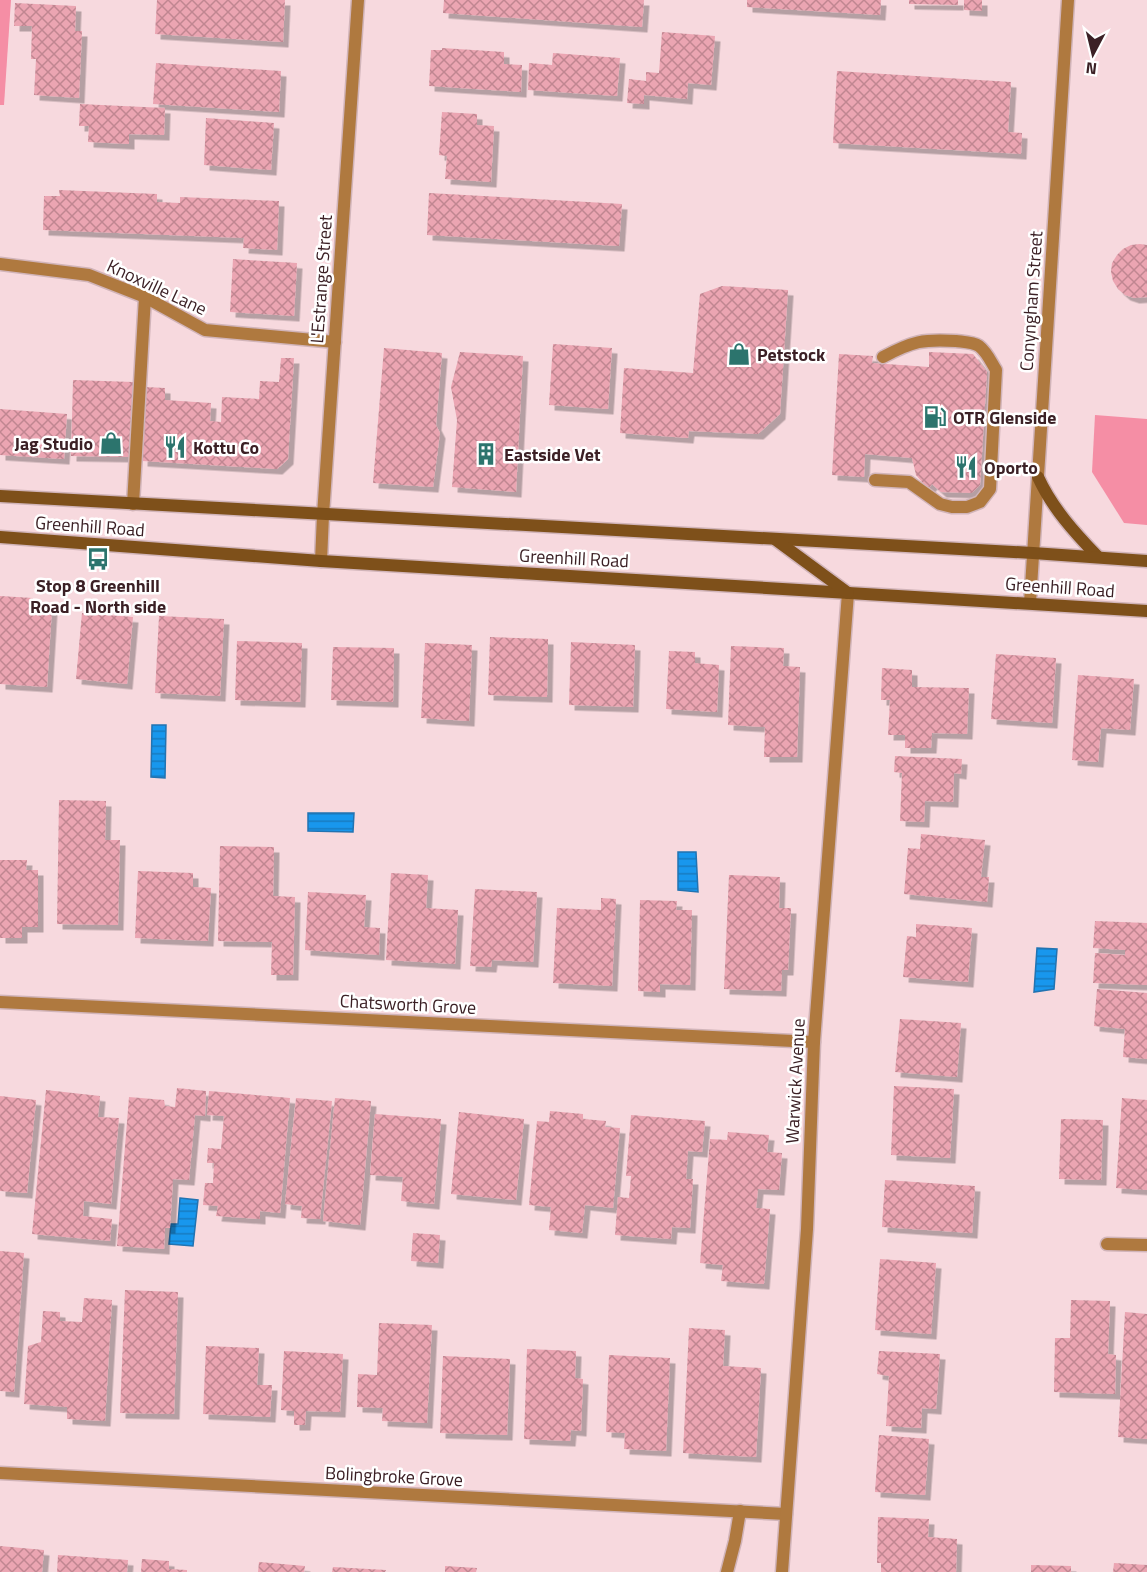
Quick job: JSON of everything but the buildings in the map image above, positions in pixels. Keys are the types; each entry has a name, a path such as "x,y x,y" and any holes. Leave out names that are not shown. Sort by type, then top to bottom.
{"main road":[{"path":"1038,477 1047,496 1063,518 1098,557"},
{"name":"Greenhill Road","path":"0,496 1147,561"},
{"name":"Greenhill Road","path":"0,537 321,561 1147,611"},
{"path":"775,539 848,593"}],"street":[{"name":"L'Estrange Street","path":"321,561 358,0"},
{"name":"Conyngham Street","path":"1030,603 1068,0"},
{"name":"Knoxville Lane","path":"0,264 88,275 145,297 205,330 335,342"},
{"path":"133,504 145,297"},
{"path":"876,480 909,482 940,504 952,507 967,507 980,502 990,489 996,370 989,357 979,346 969,342 930,340 906,344 883,357"},
{"name":"Warwick Avenue","path":"782,1572 807,1229 814,1042 848,593"},
{"name":"Chatsworth Grove","path":"0,1002 814,1042"},
{"path":"1107,1244 1147,1245"},
{"name":"Bolingbroke Grove","path":"0,1473 786,1514"},
{"path":"727,1572 740,1511"}],"shaded area":[{"path":"0,0 11,0 4,105 0,105"},
{"path":"1095,415 1147,419 1147,525 1124,523 1092,472"}],"water":[{"path":"152,725 166,725 165,778 151,777"},
{"path":"308,813 354,813 353,832 308,831"},
{"path":"678,852 696,852 698,892 678,890"},
{"path":"1037,948 1057,949 1054,989 1034,992"},
{"path":"180,1198 198,1200 193,1246 169,1244 171,1224 178,1224"}],"place":[{"name":"Petstock","path":"739,354"},
{"name":"OTR Glenside","path":"935,417"},
{"name":"Jag Studio","path":"111,443"},
{"name":"Kottu Co","path":"175,447"},
{"name":"Eastside Vet","path":"486,454"},
{"name":"Oporto","path":"966,467"},
{"name":"Stop 8 Greenhill Road - North side","path":"98,559"}]}
